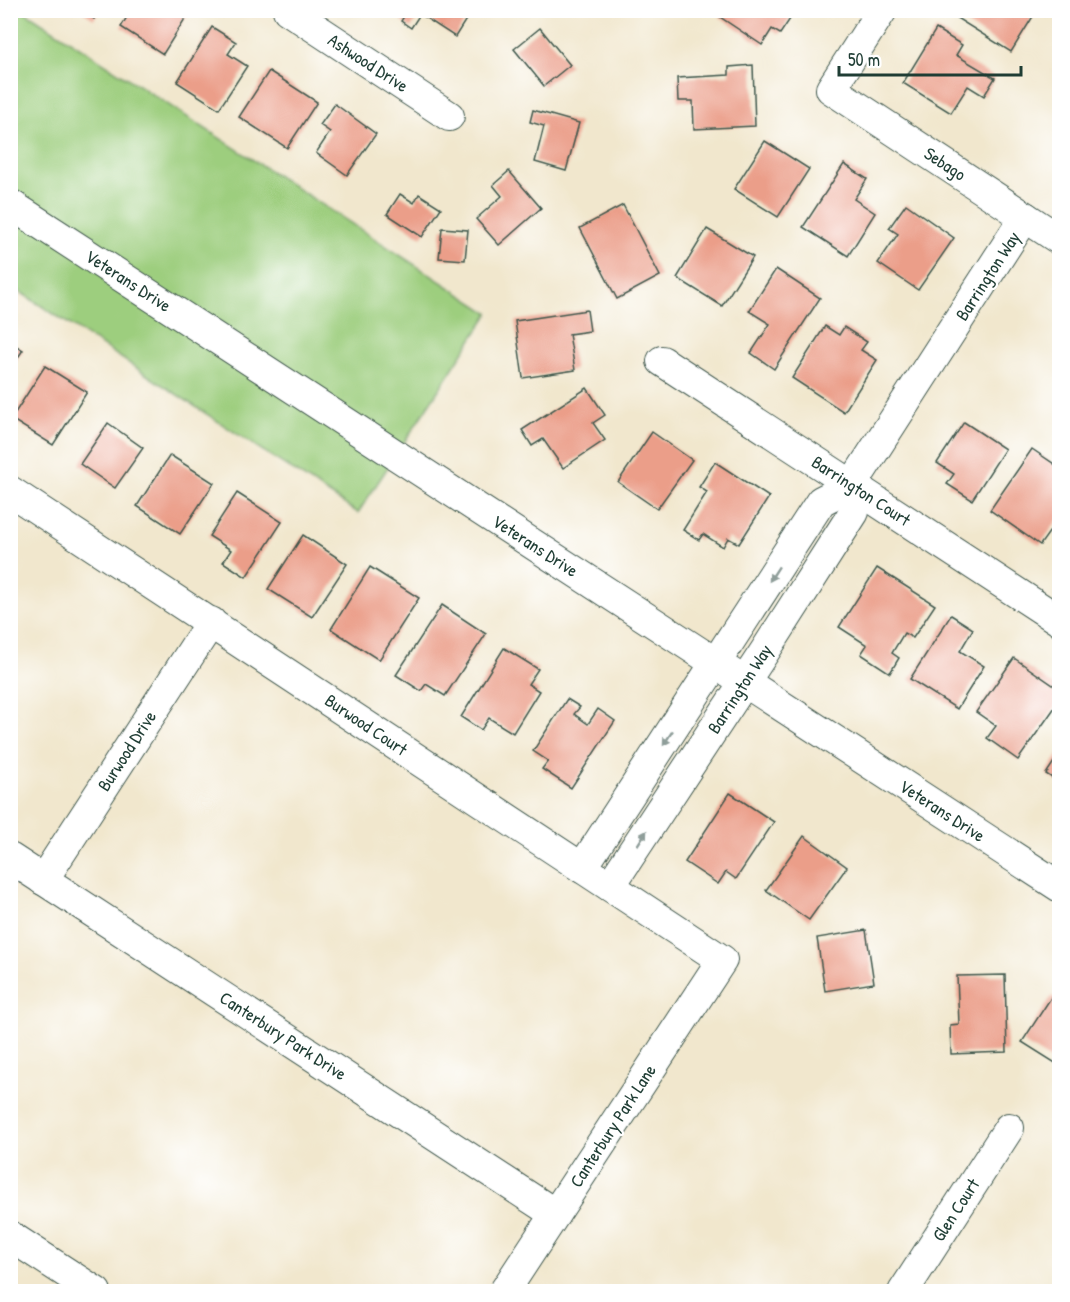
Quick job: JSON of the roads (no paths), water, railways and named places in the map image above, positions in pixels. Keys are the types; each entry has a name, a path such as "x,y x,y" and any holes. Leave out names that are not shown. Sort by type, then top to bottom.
{"street":[{"name":"Ashwood Drive","path":"288,10 448,116"},
{"name":"Sebago","path":"882,10 831,89 1059,240"},
{"name":"Veterans Drive","path":"10,204 1059,887"},
{"name":"Barrington Way","path":"610,886 819,566 853,498 1025,217"},
{"name":"Barrington Court","path":"662,361 853,498 1059,621"},
{"name":"Burwood Court","path":"10,490 722,960"},
{"name":"Barrington Way","path":"582,868 821,501 853,498"},
{"path":"781,625 813,597 854,534 853,498"},
{"path":"790,548 819,566"},
{"name":"Burwood Drive","path":"44,880 211,622"},
{"name":"Canterbury Park Drive","path":"10,858 555,1214"},
{"name":"Canterbury Park Lane","path":"504,1292 722,960"},
{"name":"Glen Court","path":"903,1292 1009,1128"},
{"path":"10,1236 96,1292"}]}
